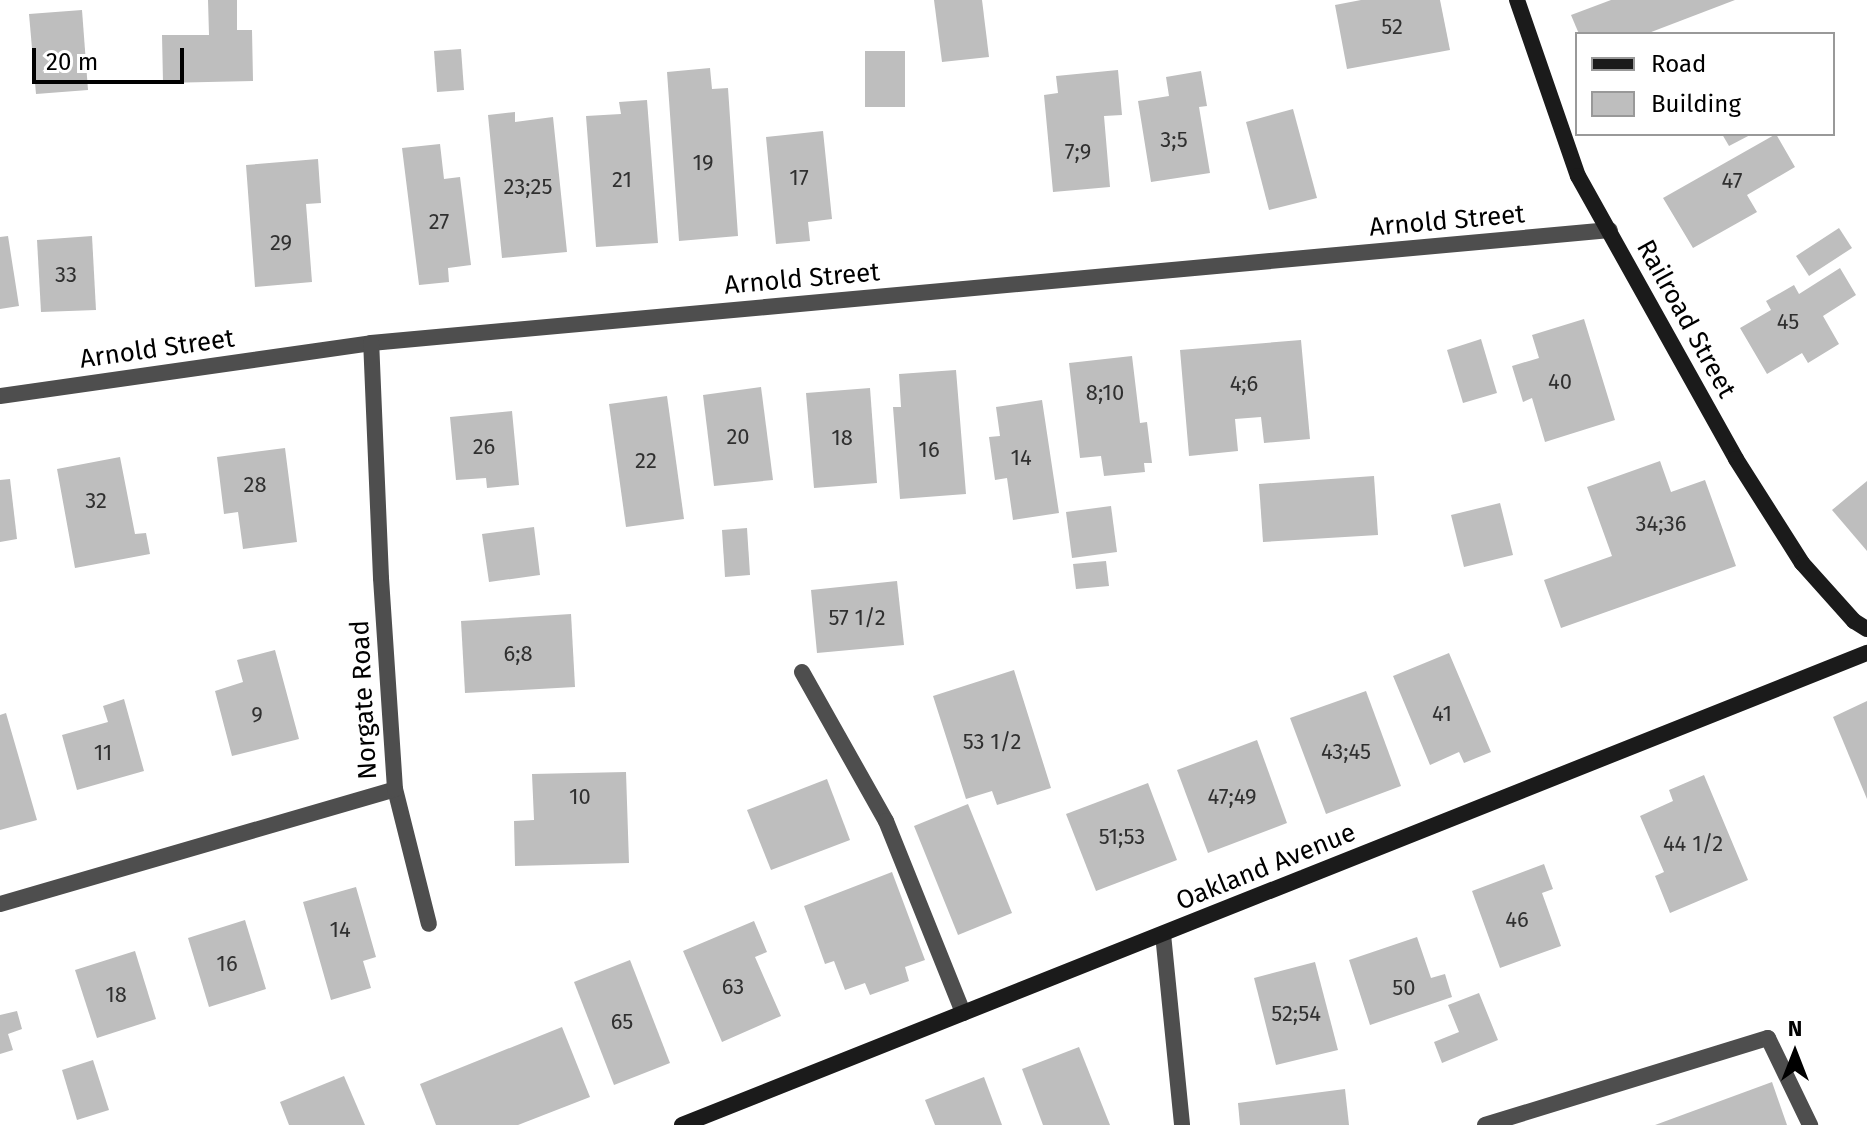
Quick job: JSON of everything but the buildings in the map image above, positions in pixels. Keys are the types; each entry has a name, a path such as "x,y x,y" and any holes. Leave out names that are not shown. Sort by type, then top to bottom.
{"street":[{"name":"Railroad Street","path":"1517,0 1578,176 1736,459 1785,537 1802,563 1854,621 1867,629"},
{"name":"Arnold Street","path":"0,396 371,343 1610,230"},
{"name":"Norgate Road","path":"0,904 395,789 381,578 371,343"},
{"name":"Oakland Avenue","path":"682,1125 1867,653"},
{"path":"802,672 886,821 963,1013"},
{"path":"395,789 429,924"},
{"path":"1163,934 1182,1125"},
{"path":"1485,1125 1768,1038 1810,1125"}]}
